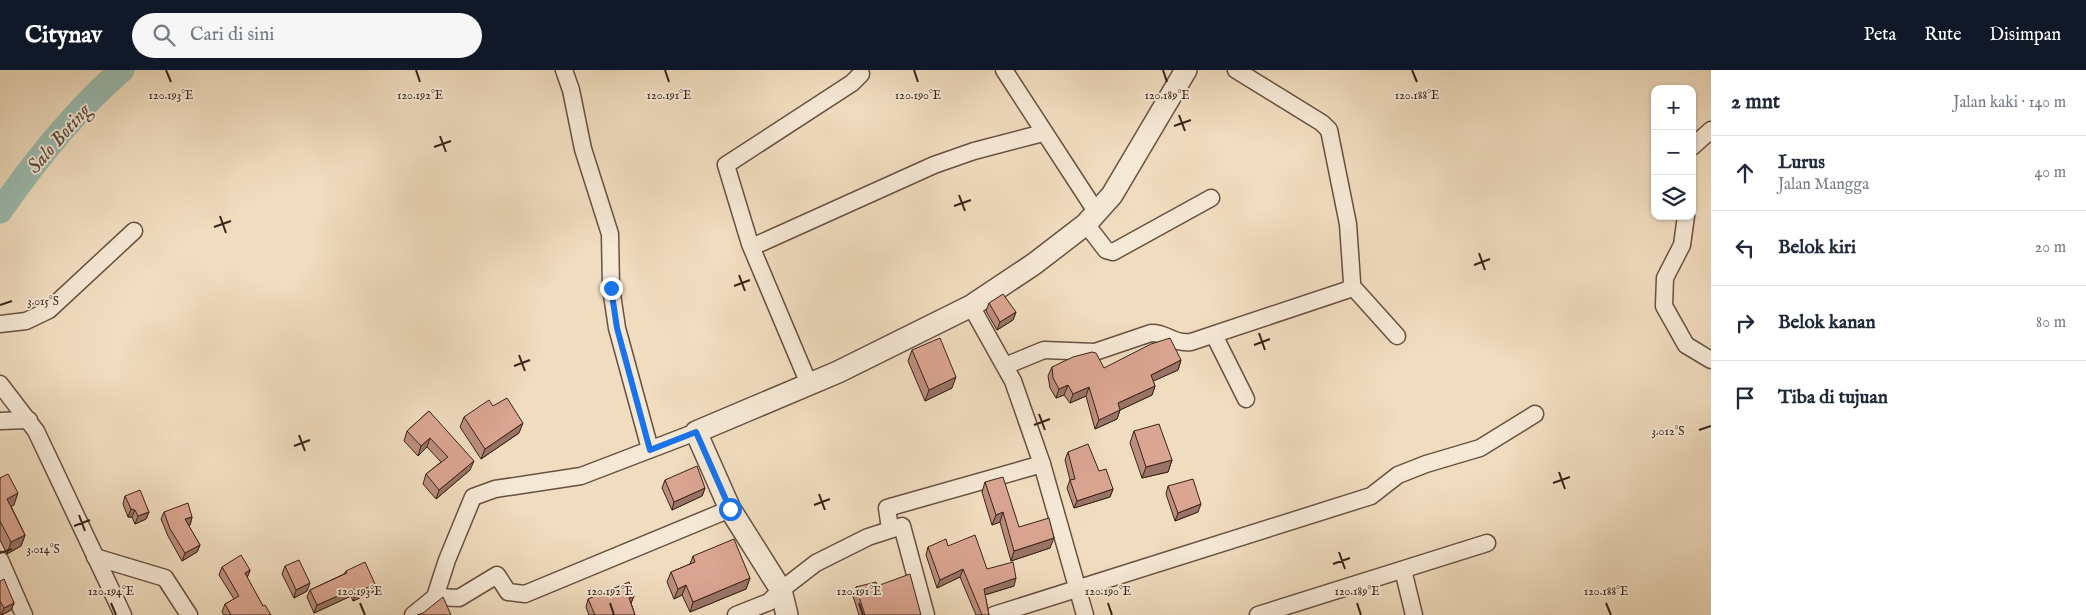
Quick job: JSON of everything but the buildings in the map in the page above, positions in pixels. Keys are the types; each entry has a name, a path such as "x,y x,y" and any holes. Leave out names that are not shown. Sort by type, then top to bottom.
{"street":[{"path":"564,70 571,90 583,149 610,234 611,288 617,328 650,450"},
{"path":"413,615 435,597 461,523 473,497 495,489 581,476 696,432 809,384 971,306 1034,264 1092,219 1112,195 1186,70"},
{"path":"1236,70 1329,130 1348,224 1352,286 1397,336"},
{"path":"1009,72 1092,219 1106,250 1113,252 1211,198"},
{"path":"809,384 752,247 726,170 727,164 852,83 861,74"},
{"path":"1696,143 1711,130"},
{"path":"752,247 934,165 974,151 1043,133"},
{"path":"1685,220 1682,245 1665,278 1664,306 1686,345 1711,360"},
{"path":"0,324 26,320 49,310 134,231"},
{"path":"1005,366 1044,350 1095,352 1151,333 1181,342 1214,335 1341,293 1352,286"},
{"path":"971,306 1013,382 1042,464 1086,615"},
{"path":"1214,335 1246,399"},
{"path":"0,384 29,420 51,460 123,615"},
{"path":"994,615 1371,496 1398,475 1426,464 1480,448 1535,414"},
{"path":"0,421 29,420"},
{"path":"696,432 730,509 781,590 788,615"},
{"path":"890,528 887,508 1042,464"},
{"path":"435,597 459,598 497,575 508,592 525,594 730,509"},
{"path":"736,615 769,602 781,590 816,563 890,528 902,526 926,615"},
{"path":"1258,615 1487,543"},
{"path":"95,557 165,578 189,615"},
{"path":"0,560 24,615"},
{"path":"1403,570 1414,615"}],"waterway":[{"name":"Salo Boting","path":"0,211 56,137 88,102 122,70"}],"route":[{"path":"611,288 617,328 650,450 696,432 730,509"}]}
